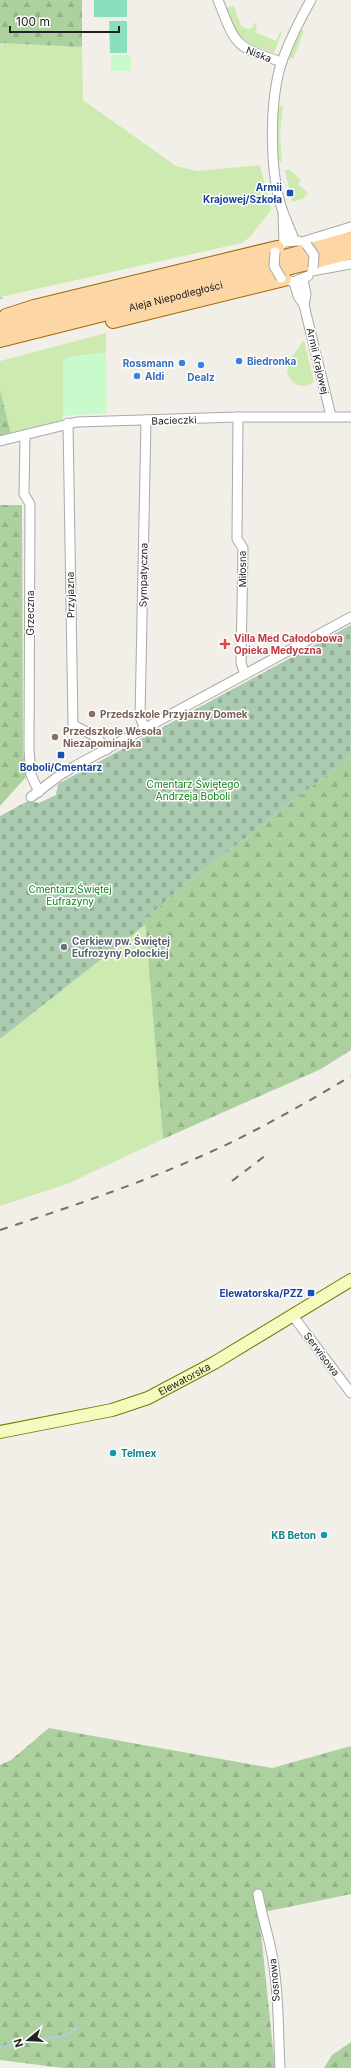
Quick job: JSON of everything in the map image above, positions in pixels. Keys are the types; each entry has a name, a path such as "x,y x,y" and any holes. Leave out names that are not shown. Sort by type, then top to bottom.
{"main road":[{"name":"Aleja Niepodległości","path":"0,326 255,265 351,239"},
{"path":"0,318 34,307 279,248"},
{"name":"Aleja Niepodległości","path":"0,340 351,252"},
{"path":"0,347 291,280"}],"street":[{"name":"Niska","path":"218,0 232,35 243,48 282,62"},
{"path":"311,0 298,22 282,62 276,96 272,130 275,176 283,213 279,248 274,266 291,280 313,269 325,270 351,264"},
{"path":"283,213 301,242 314,255 313,269"},
{"path":"279,248 351,227"},
{"name":"Armii Krajowej","path":"291,280 304,305 331,416"},
{"name":"Bacieczki","path":"0,441 68,423 238,417 351,417"},
{"name":"Miłosna","path":"238,417 237,539 243,548 241,663 245,674"},
{"name":"Sympatyczna","path":"145,729 140,717 146,420"},
{"name":"Przyjazna","path":"68,423 72,720 73,725 97,737 106,750"},
{"name":"Grzeczna","path":"25,435 24,494 30,504 29,749 31,775 35,794 60,775 106,750"},
{"path":"106,750 351,617"},
{"name":"Elewatorska","path":"0,1432 112,1410 148,1398 177,1384 351,1280"},
{"name":"Serwisowa","path":"293,1316 351,1393"},
{"name":"Sosnowa","path":"258,1894 262,1919 270,1945 273,1967 280,2068"}],"green space":[{"path":"0,0 82,0 82,47 0,43"},
{"path":"94,0 127,0 127,17 94,17"},
{"path":"234,6 241,26 247,29 252,28 255,22 257,27 255,32 276,41 280,32 282,32 274,53 254,46 242,38 234,26 226,8"},
{"path":"109,21 127,21 127,53 110,53"},
{"path":"300,30 304,31 293,59 288,58"},
{"path":"0,43 82,47 83,100 176,166 197,171 260,165 271,210 250,237 242,243 0,297"},
{"path":"111,55 131,55 131,71 111,71"},
{"path":"278,105 283,106 280,134 282,163 277,159"},
{"path":"285,170 290,170 301,180 298,184 308,193 303,199 292,202"},
{"path":"106,333 106,353 68,357 63,361 63,420 11,434 0,390 0,361"},
{"path":"304,340 314,382 301,386 291,380 287,372 289,361"},
{"path":"106,353 107,413 63,416 63,361 68,357"},
{"path":"0,390 11,434 0,436"},
{"path":"0,505 22,505 23,750 26,777 0,806"},
{"path":"351,625 351,756 182,887 145,919 146,924 0,1039 0,816 28,801 39,803 56,795 58,784"},
{"path":"351,756 351,1050 321,1069 163,1139 145,919 182,887"},
{"path":"48,762 67,767 57,772 47,773 44,769"},
{"path":"146,924 163,1139 67,1184 0,1206 0,1039"},
{"path":"49,1728 272,1768 351,1746 351,1894 259,1913 275,2068 63,2068 0,2060 0,1765 11,1760"},
{"path":"351,2042 351,2068 324,2068 332,2055"}],"waterway":[{"path":"0,2047 67,2035 77,2027"}],"railway":[{"path":"0,1230 118,1190 204,1155 232,1142 307,1102 351,1076"},
{"path":"232,1181 270,1152"}],"place":[{"name":"Armii Krajowej/Szkoła","path":"290,193"},
{"name":"Biedronka","path":"239,361"},
{"name":"Rossmann","path":"182,363"},
{"name":"Dealz","path":"201,365"},
{"name":"Aldi","path":"137,376"},
{"name":"Villa Med Całodobowa Opieka Medyczna","path":"225,644"},
{"name":"Przedszkole Przyjazny Domek","path":"92,714"},
{"name":"Przedszkole Wesoła Niezapominajka","path":"55,737"},
{"name":"Boboli/Cmentarz","path":"61,755"},
{"name":"Cerkiew pw. Świętej Eufrozyny Połockiej","path":"64,947"},
{"name":"Elewatorska/PZZ","path":"311,1293"},
{"name":"Telmex","path":"113,1453"},
{"name":"KB Beton","path":"324,1535"}],"park label":[{"name":"Cmentarz Świętego Andrzeja Boboli","path":"193,790"},
{"name":"Cmentarz Świętej Eufrazyny","path":"70,894"}]}
